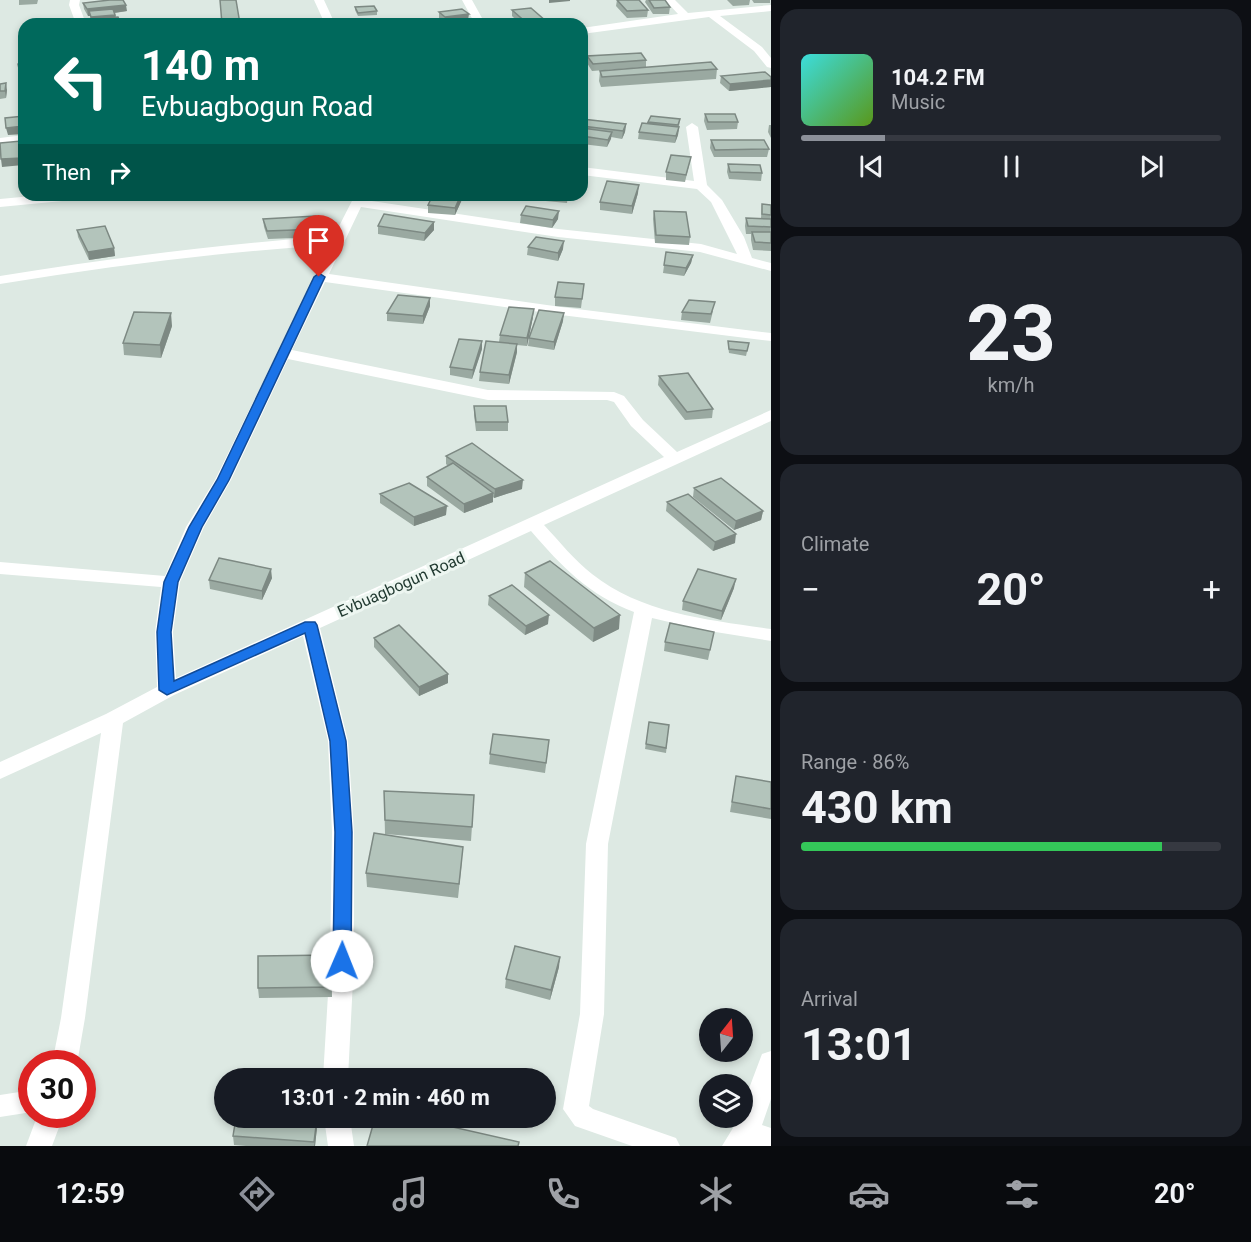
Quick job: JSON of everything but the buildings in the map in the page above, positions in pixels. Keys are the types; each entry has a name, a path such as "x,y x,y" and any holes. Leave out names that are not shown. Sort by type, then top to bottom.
{"street":[{"path":"75,0 74,5 79,18"},
{"path":"319,0 327,18"},
{"path":"467,0 477,18"},
{"path":"670,0 685,16"},
{"path":"588,30 685,16 771,8"},
{"path":"710,13 758,49 771,65"},
{"path":"692,127 701,186"},
{"path":"0,142 18,140"},
{"path":"588,172 701,186 716,200 747,262"},
{"path":"0,203 21,201"},
{"path":"167,690 164,632 171,582 195,527 223,480 319,277 358,201"},
{"path":"371,201 558,233 715,251 771,267"},
{"path":"0,280 109,262 234,247 338,240"},
{"path":"715,251 740,244"},
{"path":"319,277 561,311 771,337"},
{"path":"283,353 488,395 609,395 619,399 637,423 675,459"},
{"name":"Evbuagbogun Road","path":"0,771 113,719 167,690 771,415"},
{"path":"534,524 573,568 596,586 644,609 705,625 771,634"},
{"path":"0,568 171,582"},
{"path":"644,609 597,844 592,1014 576,1109 584,1118 667,1146"},
{"path":"310,625 338,741 344,832 342,961 337,1068"},
{"path":"67,1050 113,719"},
{"path":"771,1062 741,1138 771,1140"},
{"path":"0,1106 18,1103"},
{"path":"39,1146 46,1128"},
{"path":"339,1128 341,1146"}],"route":[{"path":"319,277 223,480 195,527 171,582 164,632 167,690 310,625 338,741 344,832 342,961"}]}
